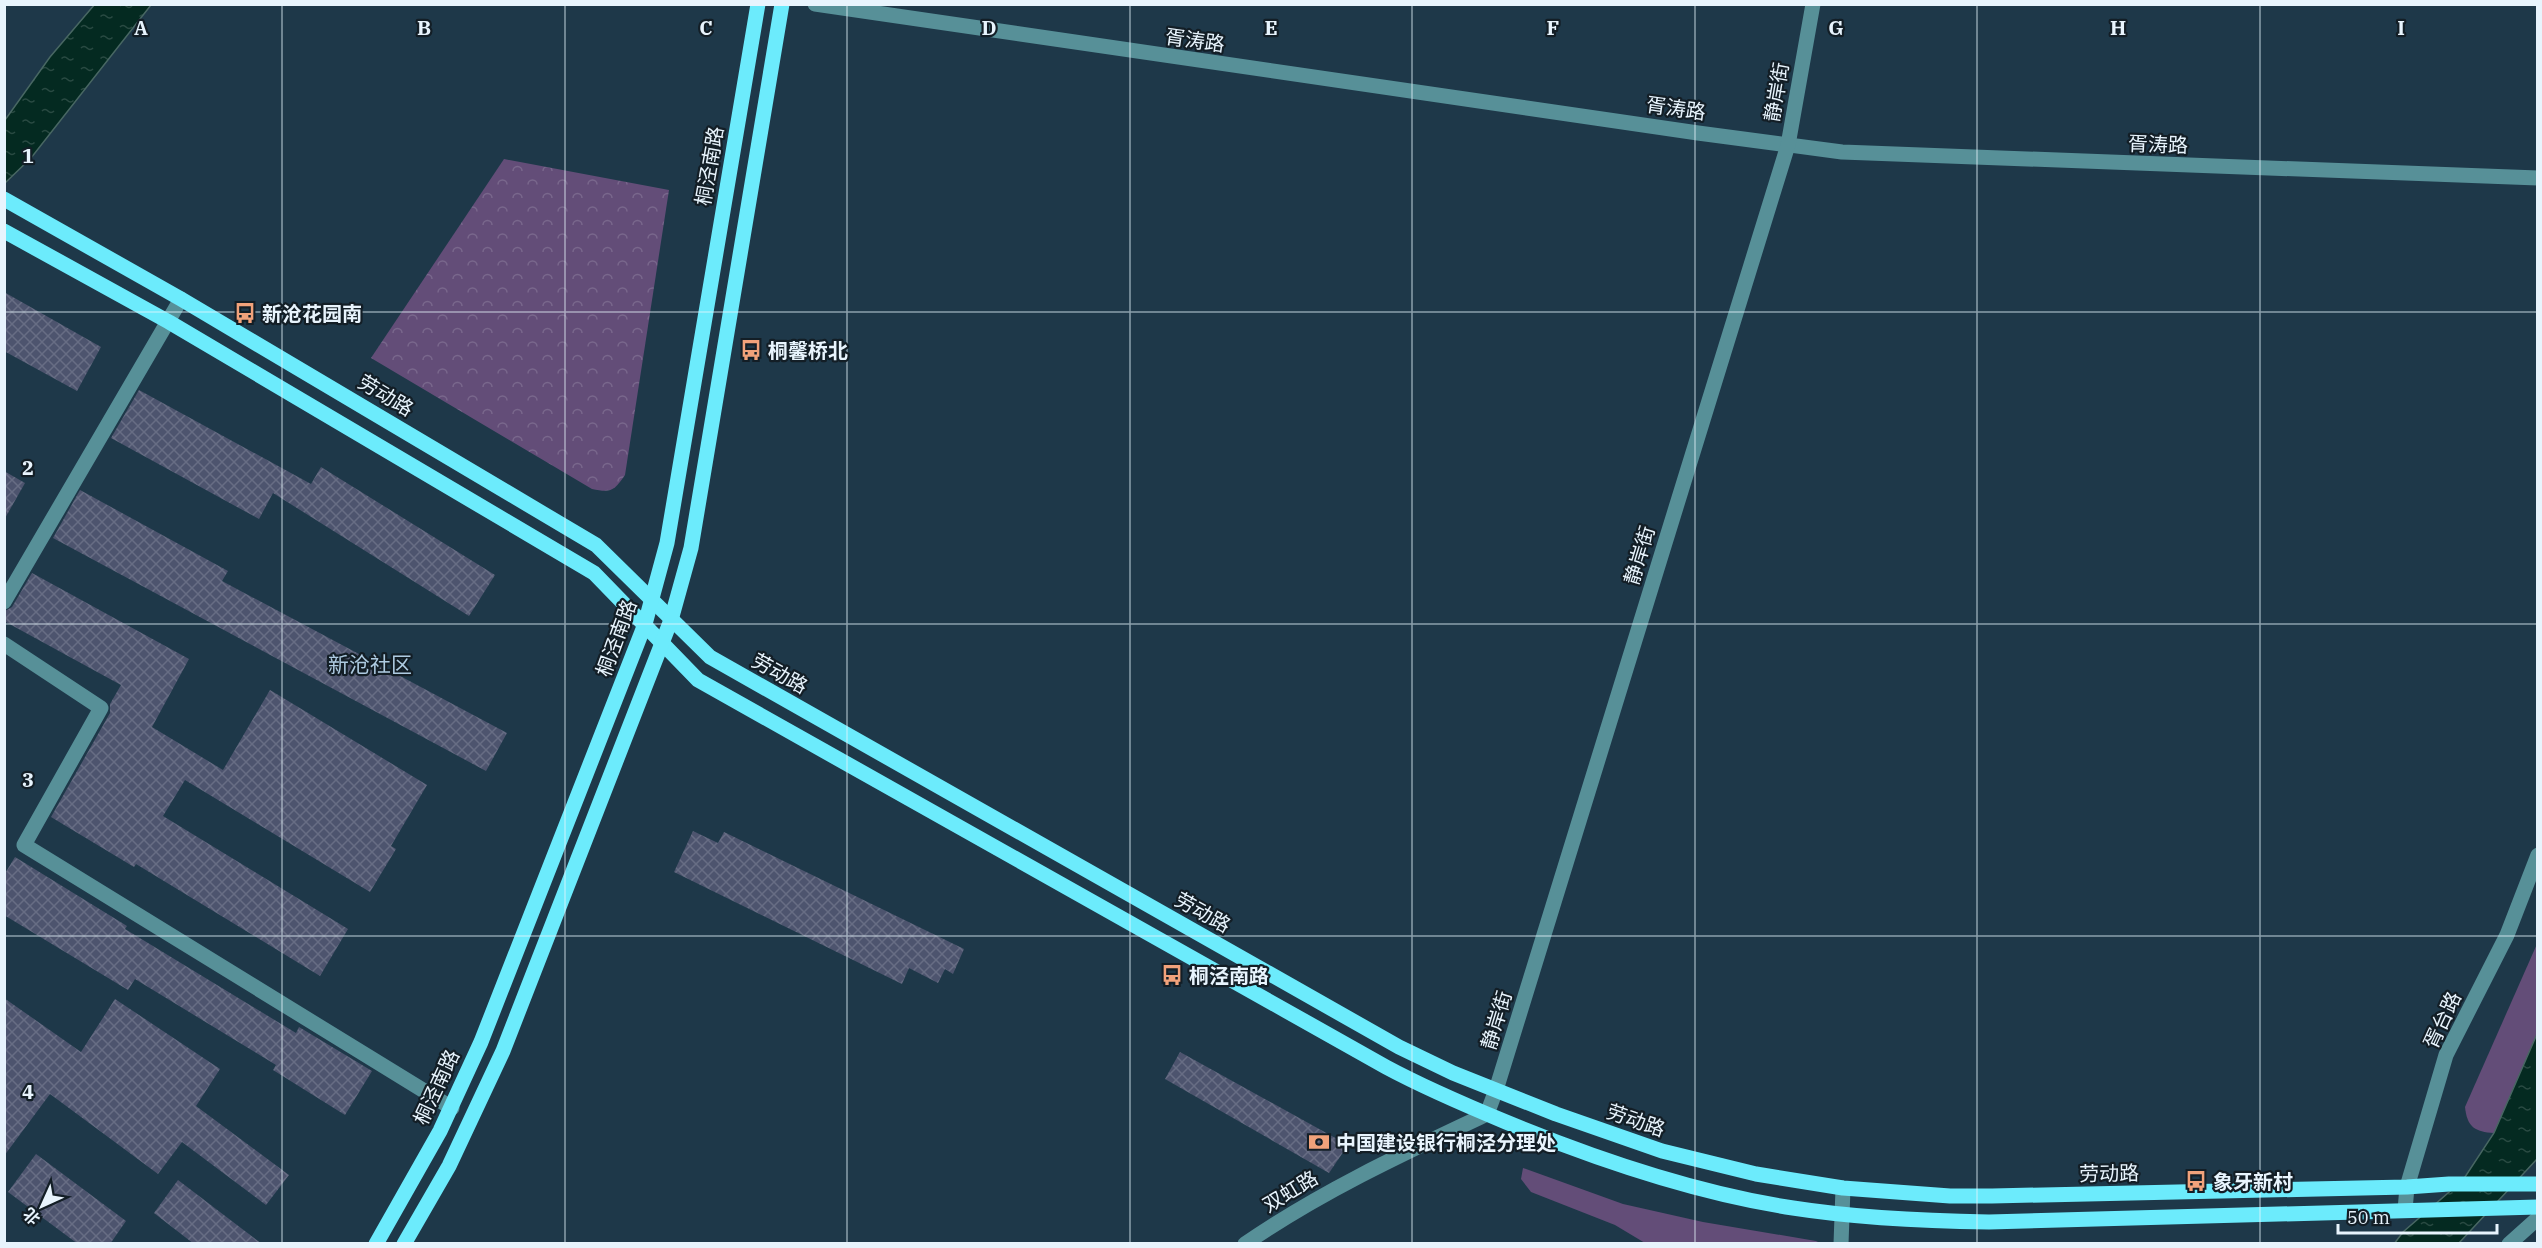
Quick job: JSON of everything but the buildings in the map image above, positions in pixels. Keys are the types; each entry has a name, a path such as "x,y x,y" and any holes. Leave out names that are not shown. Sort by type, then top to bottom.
{"main road":[{"name":"桐泾南路","path":"376,1244 452,1108 481,1042 645,624 667,543 758,4"},
{"path":"404,1244 473,1118 503,1052 671,620 691,548 782,4"},
{"name":"劳动路","path":"4,199 181,299 596,545 706,655 1399,1047 1437,1066 1496,1090 1662,1151 1756,1174 1843,1188 1950,1196 1992,1196 2407,1187 2449,1184 2532,1185"},
{"path":"4,231 169,322 594,573 698,680 1386,1067 1442,1096 1487,1114 1608,1160 1701,1189 1794,1208 1843,1214 1989,1222 2538,1207"}],"street":[{"name":"胥涛路","path":"815,4 1842,152 2538,178"},
{"name":"静岸街","path":"1487,1114 1788,144 1813,4"},
{"path":"4,602 181,299"},
{"path":"4,644 101,708 24,845 452,1108"},
{"name":"胥台路","path":"2409,1210 2407,1187 2446,1055 2507,935 2538,855"},
{"name":"双虹路","path":"1245,1244 1335,1189 1487,1114"},
{"path":"1841,1244 1843,1188"},
{"path":"2509,1244 2538,1218"}],"green space":[{"path":"504,159 669,190 625,475 612,490 592,489 371,358"},
{"path":"2537,944 2537,1034 2494,1133 2477,1130 2470,1124 2465,1107"},
{"path":"1523,1168 1623,1204 1703,1222 1820,1243 1645,1243 1615,1225 1531,1192 1521,1179"}],"water":[{"path":"95,4 151,5 31,158 5,183 5,120 50,57"},
{"path":"2537,1034 2537,1159 2459,1243 2394,1244 2403,1232 2463,1180 2494,1133"}],"place":[{"name":"新沧花园南","path":"245,313"},
{"name":"桐馨桥北","path":"751,350"},
{"name":"桐泾南路","path":"1172,975"},
{"name":"中国建设银行桐泾分理处","path":"1319,1142"},
{"name":"象牙新村","path":"2196,1181"}],"district":[{"name":"新沧社区","path":"370,664"}]}
